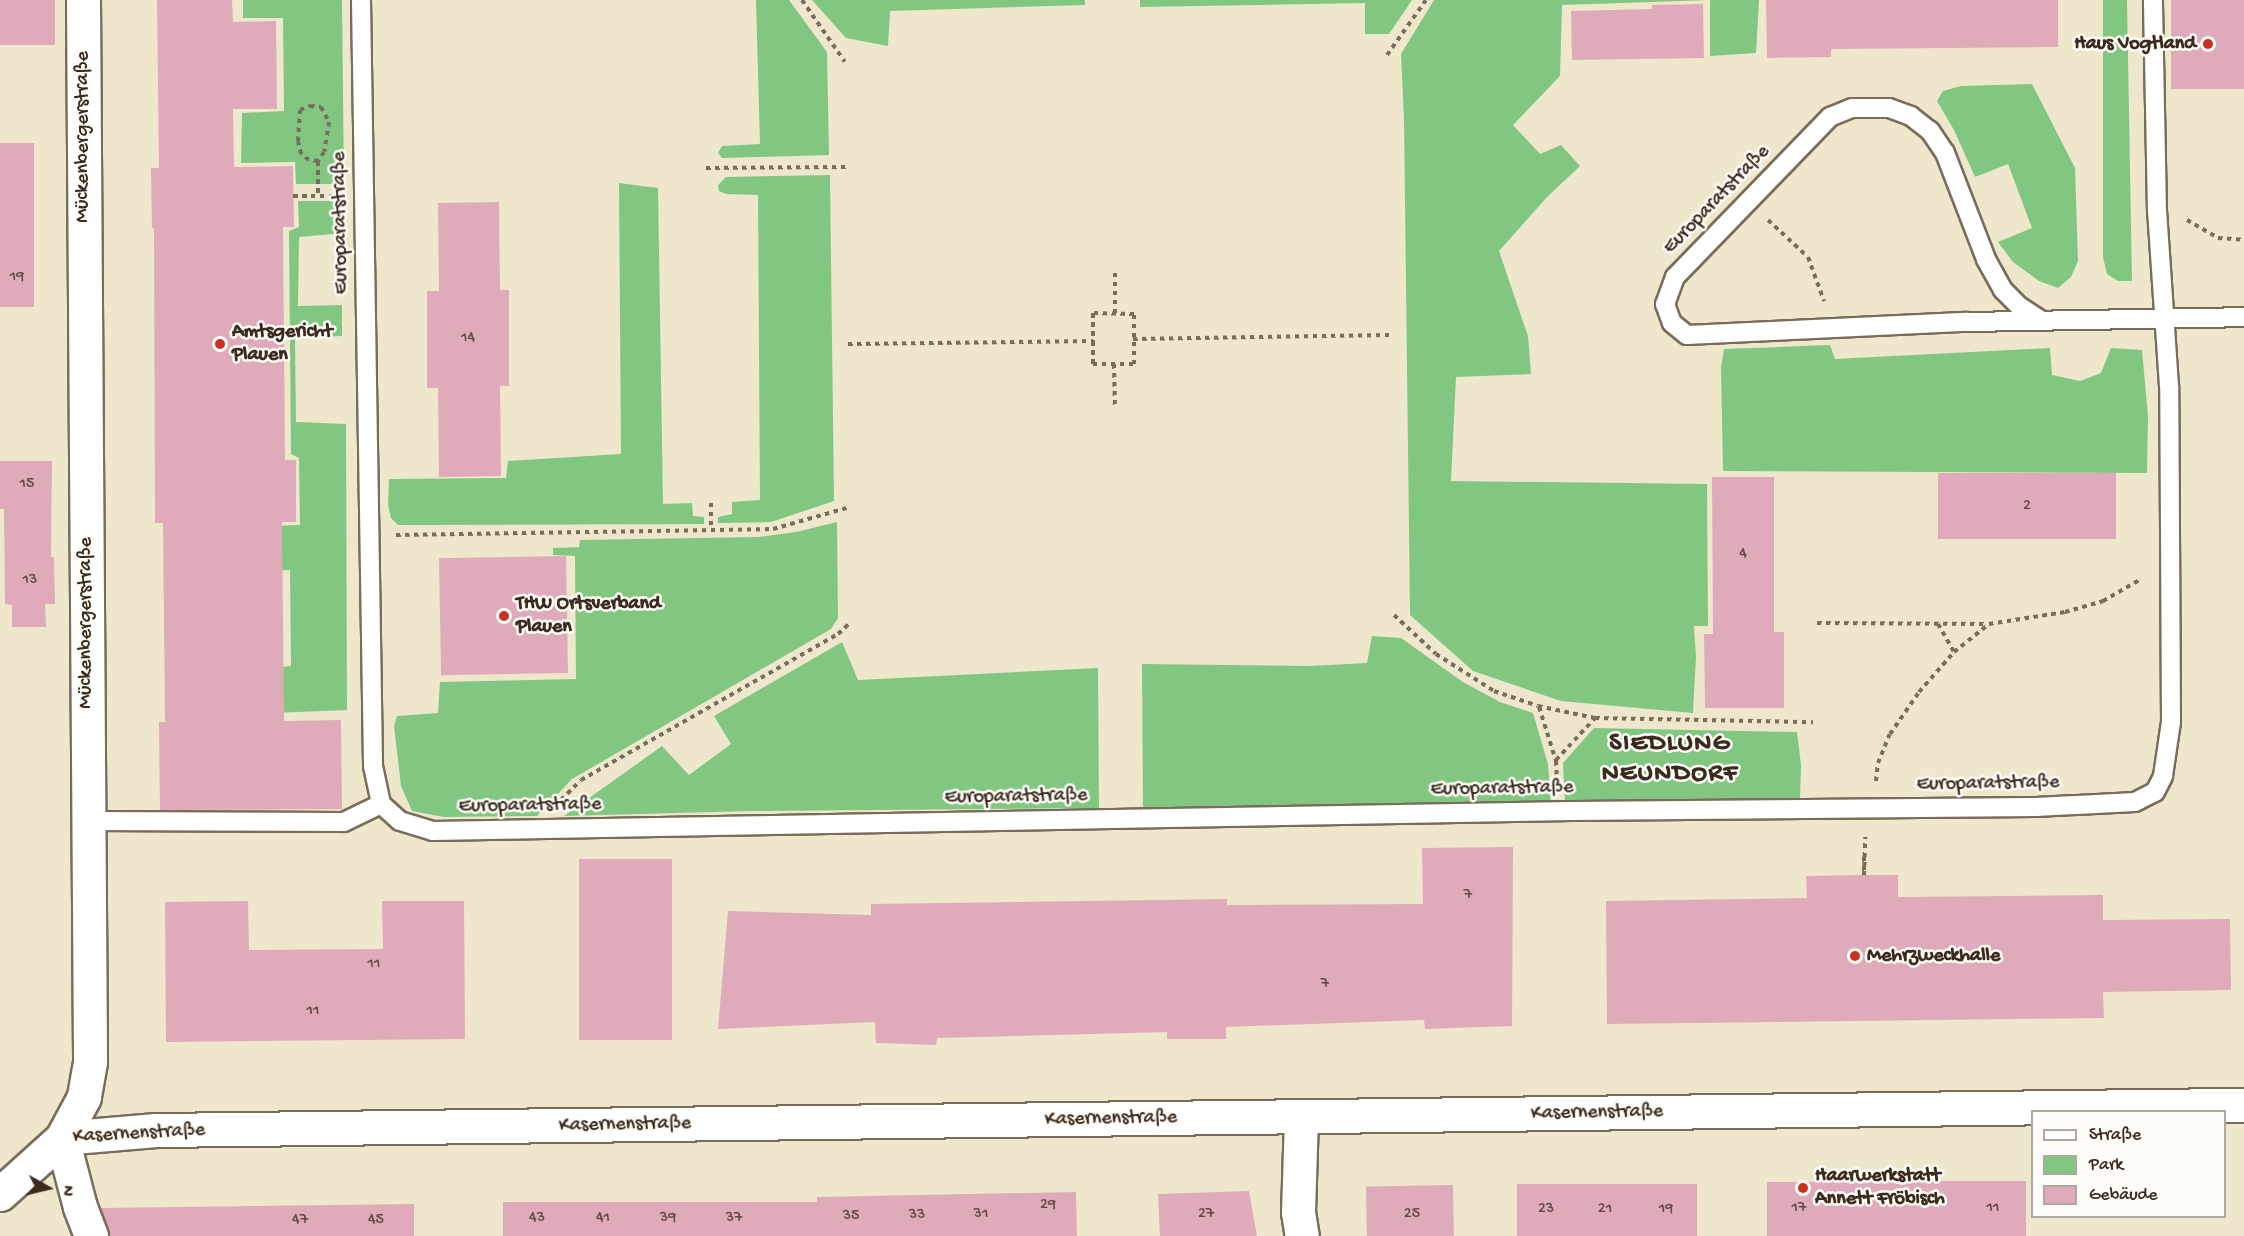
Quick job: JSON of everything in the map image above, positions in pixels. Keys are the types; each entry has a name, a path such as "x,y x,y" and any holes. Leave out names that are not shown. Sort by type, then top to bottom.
{"street":[{"name":"Mückenbergerstraße","path":"62,1138 76,1116 84,1097 90,1062 82,0"},
{"name":"Kasernenstraße","path":"0,1194 62,1138 156,1130 2244,1105"},
{"path":"1301,1117 1298,1212 1302,1236"},
{"path":"62,1138 80,1206 92,1236"}],"lane":[{"name":"Europaratstraße","path":"361,0 373,766 381,804 399,821 433,831 1558,811 2037,807 2135,802 2154,792 2163,776 2171,722 2169,386 2157,212 2153,0"},
{"name":"Europaratstraße","path":"2042,321 2019,306 2003,290 1986,259 1945,153 1930,131 1911,116 1889,108 1852,108 1830,117 1675,277 1665,304 1672,323 1687,335 2042,321 2244,317"},
{"path":"88,821 344,822 381,804"}],"path":[{"path":"802,0 845,62"},
{"path":"1387,56 1426,0"},
{"path":"318,161 309,160 301,154 298,141 300,110 310,106 321,107 329,122 324,152 318,161 318,196"},
{"path":"706,168 846,167"},
{"path":"293,196 340,196"},
{"path":"1748,201 1808,257 1834,328"},
{"path":"2181,216 2218,238 2244,240"},
{"path":"1114,313 1115,271"},
{"path":"1093,313 1134,314 1133,339 1134,364 1093,364 1093,313"},
{"path":"1133,339 1390,334"},
{"path":"848,344 1093,341"},
{"path":"1114,364 1115,408"},
{"path":"711,503 711,530"},
{"path":"369,535 773,529 850,507"},
{"path":"1817,622 1989,624 2065,612 2103,601 2144,578"},
{"path":"1394,615 1436,654 1494,691 1538,706 1595,718 1813,722"},
{"path":"532,828 581,780 838,634 851,622"},
{"path":"1938,624 1954,652"},
{"path":"1873,807 1878,763 1890,734 1919,692 1954,652 1989,624"},
{"path":"1538,706 1556,761 1558,811"},
{"path":"1556,761 1595,718"},
{"path":"1864,857 1864,875 1865,830"}],"green space":[{"path":"243,0 342,0 344,184 296,184 295,162 241,163 242,113 284,111 283,18 243,18"},
{"path":"756,0 789,0 827,52 829,155 722,158 718,153 722,146 760,144"},
{"path":"812,0 1085,0 1085,5 890,11 888,46 846,38"},
{"path":"1140,0 1412,0 1389,34 1365,34 1365,3 1140,7"},
{"path":"1434,0 1710,0 1562,5 1560,76 1513,125 1540,154 1561,145 1580,166 1547,197 1499,251 1528,336 1531,374 1456,377 1451,481 1707,484 1708,626 1694,626 1696,657 1693,713 1561,701 1473,671 1410,615 1404,119 1401,54"},
{"path":"1710,0 1759,0 1756,53 1710,56"},
{"path":"2103,0 2127,0 2132,281 2118,281 2107,274 2103,257"},
{"path":"2032,84 2075,168 2078,261 2071,277 2058,288 2039,281 2013,262 1998,242 2032,228 2008,164 1975,177 1954,130 1937,101 1943,91 1961,86"},
{"path":"830,175 834,501 771,522 718,523 718,517 732,514 732,502 760,500 758,195 726,194 719,191 718,185 726,177"},
{"path":"619,183 658,188 663,504 692,503 693,516 704,517 704,524 398,525 391,518 388,505 389,479 506,478 508,461 621,454"},
{"path":"298,201 345,201 344,233 299,237 298,306 342,305 342,336 295,338 296,422 346,424 347,710 247,714 248,670 291,666 290,570 246,572 246,527 300,525 299,458 291,454 289,231 299,227"},
{"path":"1830,345 1835,359 2050,348 2052,375 2080,381 2101,373 2111,348 2142,350 2148,416 2147,473 1723,471 1721,367 1724,349"},
{"path":"837,522 838,618 831,629 572,779 537,816 444,817 412,811 401,786 394,726 397,716 438,713 440,682 576,679 575,556 553,555 553,548 579,547 580,540 758,537 796,532"},
{"path":"1372,636 1401,638 1463,682 1500,702 1533,713 1548,764 1551,804 1143,810 1142,664 1310,666 1367,663"},
{"path":"842,642 858,680 1098,668 1099,808 753,811 564,816 662,746 689,775 731,744 714,716"},
{"path":"1594,728 1797,732 1801,765 1800,799 1565,802 1563,763"}],"building":[{"path":"0,0 55,0 55,45 0,45"},
{"name":"Amtsgericht Plauen","path":"157,0 232,0 233,22 276,21 277,109 233,109 234,167 293,166 294,227 283,227 285,460 296,460 296,522 282,522 284,721 341,720 342,809 160,810 159,722 165,722 163,523 155,523 154,228 152,228 151,168 159,168"},
{"path":"1766,0 2058,0 2058,47 1831,49 1831,57 1767,58"},
{"name":"Haus Vogtland","path":"2171,0 2244,0 2244,89 2171,89"},
{"path":"1703,4 1704,58 1572,60 1571,11 1652,9 1652,5"},
{"path":"0,143 34,143 34,307 0,307"},
{"path":"499,202 500,290 509,290 509,386 500,386 501,476 439,477 438,388 427,388 427,291 439,291 438,203"},
{"path":"0,461 52,461 51,557 54,557 55,604 45,604 46,627 12,627 12,605 5,604 4,509 0,509"},
{"path":"1938,473 2116,473 2116,539 1938,539"},
{"path":"1712,477 1774,477 1774,632 1784,632 1784,708 1705,708 1704,634 1713,634"},
{"name":"THW Ortsverband Plauen","path":"566,556 568,673 441,675 439,558"},
{"path":"1513,847 1512,1026 1425,1029 1424,1020 1226,1027 1226,1039 1167,1039 1167,1032 937,1038 936,1045 876,1043 875,1022 718,1029 728,911 871,915 871,904 1227,899 1227,905 1423,904 1422,848"},
{"path":"579,859 672,859 672,1040 579,1040"},
{"name":"Mehrzweckhalle","path":"1898,875 1898,897 2103,895 2103,920 2230,919 2231,990 2103,992 2104,1018 1607,1024 1606,901 1807,898 1806,876"},
{"path":"248,901 249,950 383,949 382,901 464,901 465,1039 166,1042 165,902"},
{"path":"2026,1181 2026,1236 1767,1236 1767,1182"},
{"path":"1517,1184 1697,1184 1697,1236 1517,1236"},
{"path":"1453,1185 1454,1236 1367,1236 1366,1187"},
{"path":"1249,1191 1257,1236 1160,1236 1158,1194"},
{"path":"1076,1192 1077,1236 503,1236 503,1202 817,1202 817,1197"},
{"path":"414,1204 414,1236 109,1236 101,1208"}],"place":[{"name":"Haus Vogtland","path":"2208,44"},
{"name":"Amtsgericht Plauen","path":"220,344"},
{"name":"THW Ortsverband Plauen","path":"504,616"},
{"name":"Mehrzweckhalle","path":"1855,956"},
{"name":"Haarwerkstatt Annett Fröbisch","path":"1803,1188"}],"district":[{"name":"SIEDLUNG NEUNDORF","path":"1670,760"}]}
